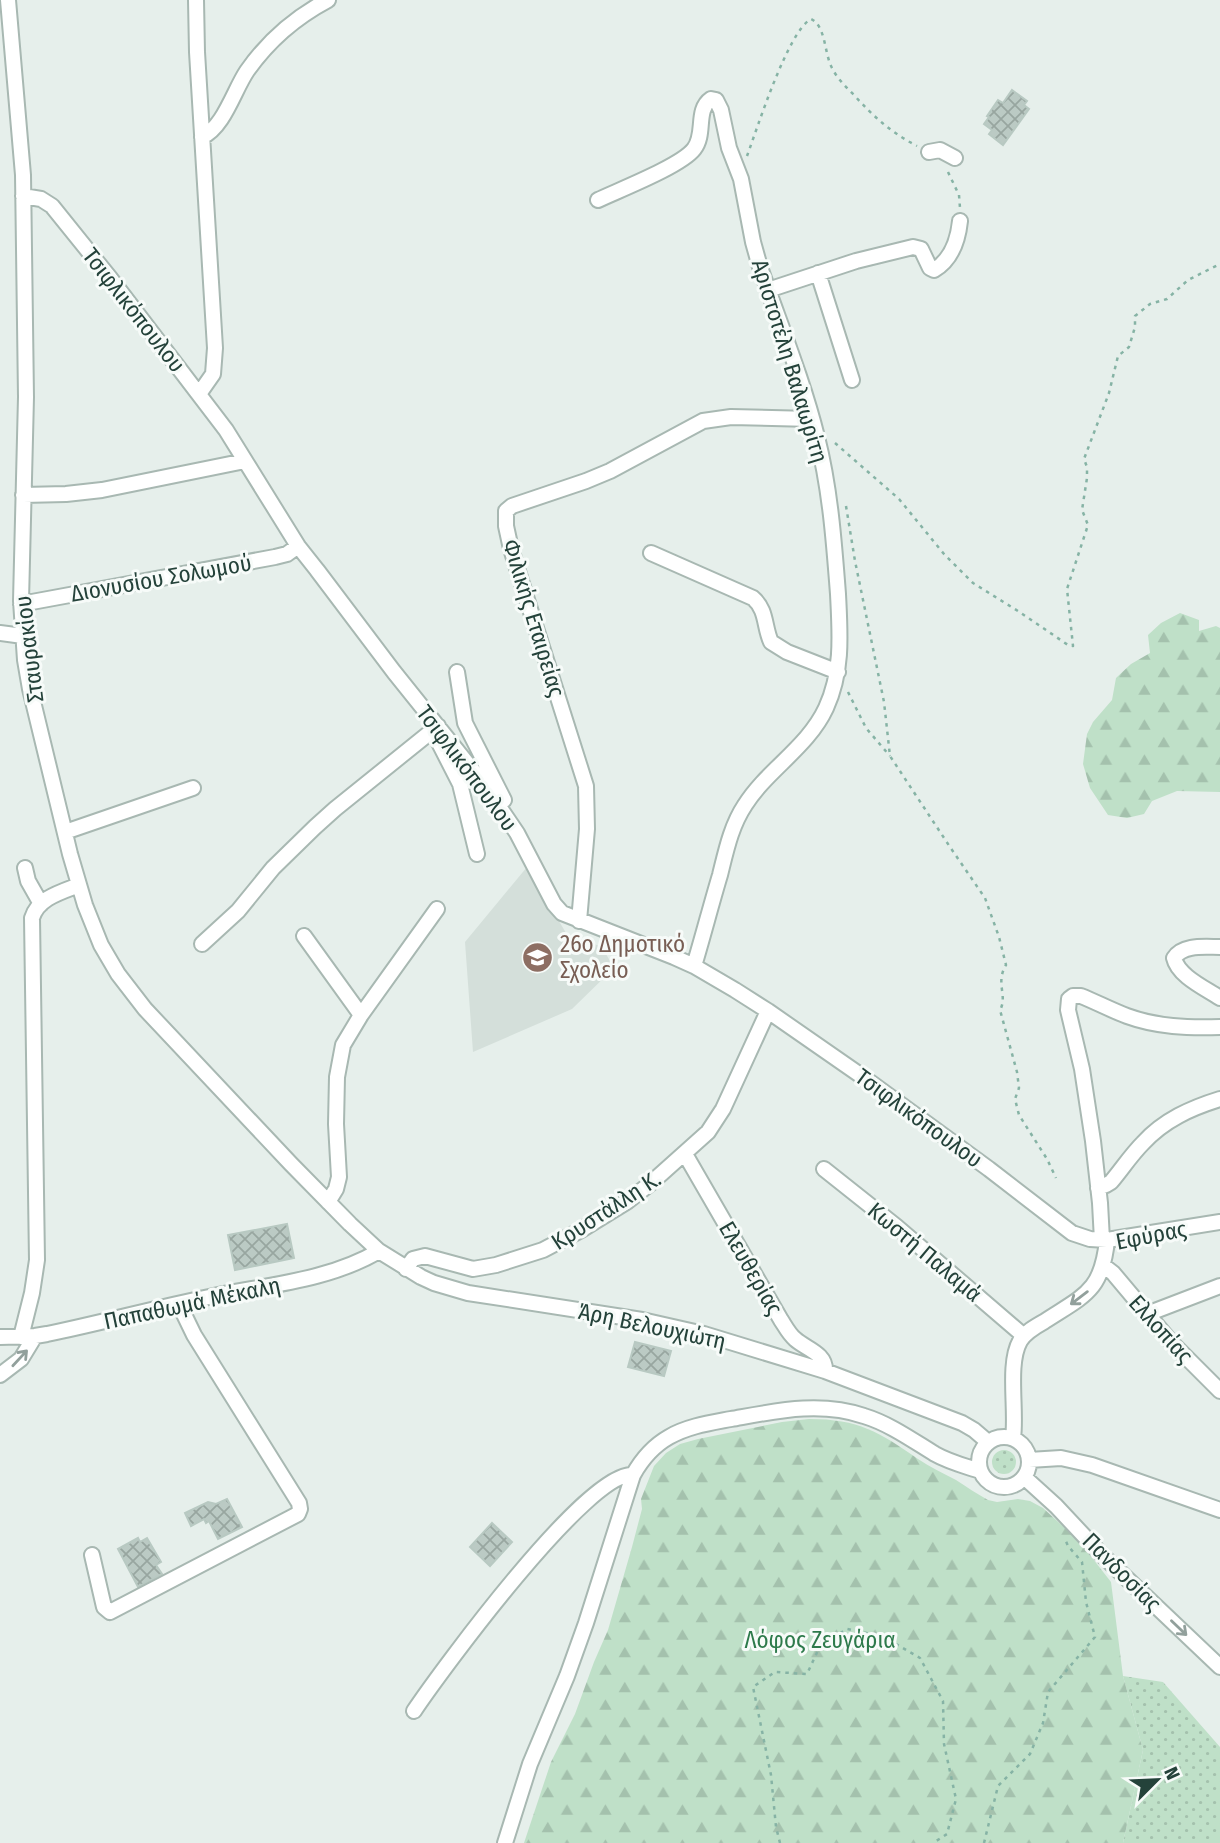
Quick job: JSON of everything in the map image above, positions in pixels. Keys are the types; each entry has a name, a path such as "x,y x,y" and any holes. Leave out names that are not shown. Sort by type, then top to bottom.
{"street":[{"name":"Σταυρακίου","path":"8,0 23,196 26,397 21,604 23,636 30,689 79,885 101,944 114,968 132,992 328,1202"},
{"path":"196,0 215,361 211,380 199,394"},
{"path":"202,137 215,128 247,71 271,42 294,21 328,0"},
{"name":"Αριστοτέλη Βαλαωρίτη","path":"597,200 663,170 690,154 699,140 703,108 713,99 719,104 729,148 738,170 755,249 818,440 834,539 841,648 834,689 822,716 807,736 754,793 740,813 694,966"},
{"path":"929,152 940,150 956,158"},
{"name":"Τσιφλικόπουλου","path":"23,196 41,198 52,206 199,394 226,430 299,546 511,823 554,904 562,913 694,966 768,1011 936,1131 1072,1233 1081,1238 1104,1240"},
{"path":"768,290 856,261 913,247 921,249 934,271 953,248 960,221"},
{"path":"818,273 852,380"},
{"name":"Φιλικής Εταιρείας","path":"579,921 587,829 586,786 581,763 511,549 506,511 512,506 610,471 704,421 731,417 812,419"},
{"path":"23,495 102,490 245,461"},
{"name":"Διονυσίου Σολωμού","path":"21,604 275,557 299,546"},
{"path":"651,553 753,598 764,612 771,642 782,650 838,673"},
{"path":"0,633 23,636"},
{"path":"457,672 465,723 508,806 512,816 511,823"},
{"path":"438,726 436,737 460,784 477,854"},
{"path":"202,944 238,911 286,854 315,827 438,726"},
{"path":"65,832 193,788"},
{"path":"25,868 41,904"},
{"path":"0,1375 21,1359 28,1337 37,1260 32,918 35,909 41,904 56,894 79,885"},
{"path":"328,1202 339,1177 336,1124 339,1064 345,1041 436,909"},
{"path":"304,936 361,1015"},
{"path":"1220,947 1187,948 1178,952 1174,958 1176,966 1220,998"},
{"path":"1104,1240 1086,1090 1068,1002 1071,997 1081,996 1155,1024 1220,1027"},
{"name":"Κρυστάλλη Κ.","path":"407,1269 413,1259 421,1256 433,1257 465,1268 481,1269 543,1250 628,1201 685,1154 717,1120 768,1011"},
{"path":"1098,1188 1111,1182 1141,1144 1167,1123 1188,1110 1220,1099"},
{"name":"Ελευθερίας","path":"685,1154 781,1320 796,1339 822,1358 825,1371"},
{"name":"Κωστή Παλαμά","path":"824,1169 897,1227 1024,1336"},
{"name":"Άρη Βελουχιώτη","path":"328,1202 379,1251 434,1283 460,1291 667,1325 705,1334 825,1371 962,1423 988,1442"},
{"name":"Εφύρας","path":"1024,1336 1083,1297 1096,1282 1104,1266 1104,1240 1220,1222"},
{"name":"Παπαθωμά Μέκαλη","path":"0,1337 28,1337 330,1272 379,1251"},
{"name":"Ελλοπίας","path":"1104,1266 1113,1273 1171,1342 1220,1391"},
{"path":"1147,1314 1220,1286"},
{"path":"92,1555 104,1607 110,1612 298,1514 300,1509 299,1503 194,1335 179,1304"},
{"path":"1013,1438 1015,1359 1019,1342 1024,1336"},
{"path":"505,1843 530,1764 586,1623 633,1475 650,1451 660,1443 678,1433 708,1423 811,1407 831,1408 878,1420 944,1458 980,1471"},
{"path":"1000,1437 1013,1438 1026,1449 1030,1460 1024,1478 1014,1486 1001,1487 988,1482 980,1471 979,1458 984,1447 988,1442 1000,1437"},
{"path":"1030,1460 1061,1458 1092,1465 1220,1510"},
{"path":"414,1711 471,1630 553,1535 585,1503 608,1485 628,1474 633,1475"},
{"name":"Πανδοσίας","path":"1024,1478 1220,1667"}],"path":[{"path":"738,170 744,165 790,47 801,27 811,19 821,27 827,56 838,78 887,128 929,152 944,165 957,189 960,221"},
{"path":"818,440 836,443 899,499 944,554 973,583 1073,646 1067,589 1088,525 1082,510 1087,478 1084,459 1109,393 1118,356 1129,347 1135,316 1150,304 1167,299 1188,280 1220,264"},
{"path":"846,506 884,702 890,756"},
{"path":"838,673 866,728 890,756 985,898 1006,965 1001,973 1000,989 1004,1003 1000,1010 1017,1072 1019,1088 1015,1099 1019,1115 1047,1158 1056,1178"},
{"path":"984,1843 998,1786 1030,1754 1042,1723 1048,1692 1095,1637 1086,1602 1082,1562 1062,1534"},
{"path":"780,1843 771,1775 753,1687 775,1672 807,1674 820,1646 847,1629 882,1636 920,1658 943,1701 944,1744 956,1799 947,1834 933,1843"}],"shaded area":[{"name":"26ο Δημοτικό Σχολείο","path":"527,867 566,933 602,947 614,968 572,1009 473,1052 465,942"}],"green space":[{"path":"1180,613 1199,620 1199,631 1216,626 1220,628 1220,792 1177,791 1152,801 1144,814 1127,818 1108,815 1090,788 1083,764 1087,734 1093,722 1112,700 1116,678 1131,664 1150,653 1148,635 1161,623"},
{"name":"Λόφος Ζευγάρια","path":"809,1419 842,1421 880,1434 988,1500 997,1502 1018,1499 1030,1501 1043,1508 1079,1541 1111,1582 1123,1676 1143,1750 1123,1843 524,1843 551,1762 575,1714 608,1630 642,1509 641,1499 654,1466 666,1453 680,1444 782,1422"},
{"path":"1004,1450 1013,1453 1016,1462 1013,1471 1004,1474 995,1471 992,1462 995,1453"},
{"path":"1123,1676 1163,1682 1220,1747 1220,1843 1123,1843 1143,1750"}],"building":[{"path":"1012,90 1027,101 1024,105 1029,109 1003,145 989,134 992,130 984,124 998,100 1003,103"},
{"path":"287,1224 294,1258 235,1270 228,1235"},
{"path":"635,1342 671,1351 664,1376 628,1367"},
{"path":"227,1499 242,1527 218,1539 209,1521 206,1523 204,1519 191,1526 185,1513 208,1502 216,1504"},
{"path":"492,1523 512,1542 490,1566 470,1547"},
{"path":"138,1538 140,1542 147,1538 161,1562 156,1565 162,1574 138,1587 118,1549"}],"place":[{"name":"26ο Δημοτικό Σχολείο","path":"537,957"}]}
